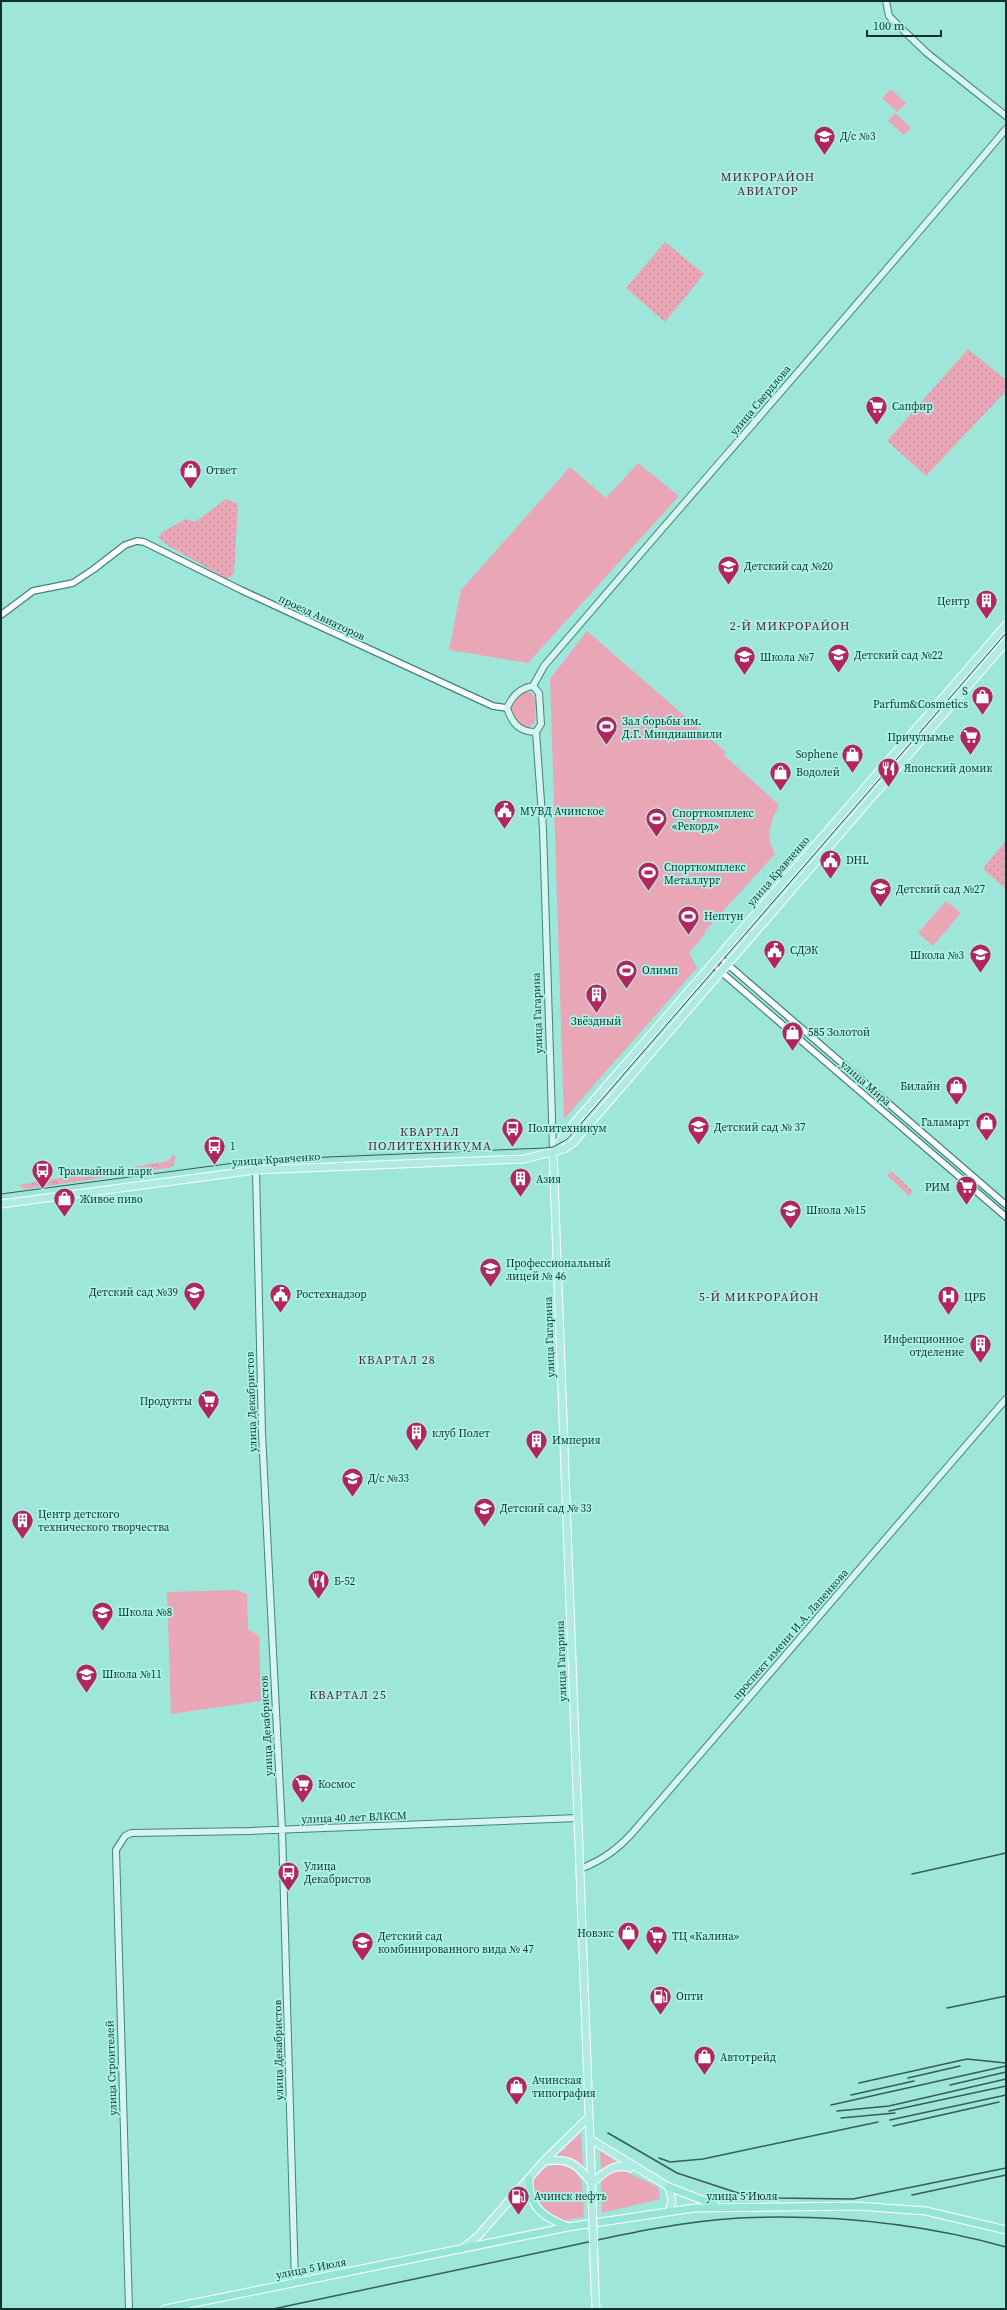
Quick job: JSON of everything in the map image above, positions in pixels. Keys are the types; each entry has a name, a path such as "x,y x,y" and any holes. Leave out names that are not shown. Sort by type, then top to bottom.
{"highway":[{"path":"529,2179 528,2191 532,2201 549,2219 568,2227"},
{"path":"669,2187 723,2207"},
{"name":"улица 5 Июля","path":"165,2309 568,2227 669,2211 723,2207 857,2206 926,2211 1006,2230"}],"main road":[{"path":"886,4 889,16 927,52 1006,116"},
{"name":"улица Свердлова","path":"533,686 544,666 638,555 798,371 867,295 1006,129"},
{"name":"улица Кравченко","path":"553,1151 569,1129 1006,625"},
{"name":"улица Кравченко","path":"1,1204 256,1170 524,1158 564,1149 573,1143 1006,642"},
{"path":"533,686 539,693 541,717 541,724 536,732 521,730 510,718 507,708 510,702 523,687 533,686"},
{"name":"улица Гагарина","path":"536,732 542,830 596,2309"},
{"name":"улица Декабристов","path":"256,1170 262,1432 282,1830 287,2034 296,2282"},
{"name":"проспект имени И.А. Лапенкова","path":"580,1869 598,1862 615,1851 634,1831 1006,1400"},
{"name":"улица 40 лет ВЛКСМ","path":"131,1833 282,1830 578,1818"},
{"name":"улица Строителей","path":"129,2309 116,1850 125,1836 131,1833"},
{"path":"462,2249 478,2236 544,2162 589,2117"},
{"path":"590,2139 636,2169 669,2187 672,2201 669,2211"},
{"path":"544,2162 561,2159 576,2164 592,2183 612,2167 620,2166 636,2169"},
{"path":"478,2236 479,2246"}],"street":[{"name":"проезд Авиаторов","path":"1,615 33,590 67,585 79,580 131,542 144,542 241,590 365,648 493,706 507,708"},
{"name":"улица Мира","path":"718,956 1004,1204"},
{"name":"улица Мира","path":"712,964 1006,1217"},
{"path":"914,1137 918,1129"},
{"path":"997,1210 1004,1204"}],"green space":[{"path":"891,89 906,103 897,112 882,98"},
{"path":"895,113 911,128 904,135 888,121"},
{"path":"665,242 704,274 665,322 626,288"},
{"path":"968,349 1006,380 1006,391 926,476 887,441"},
{"path":"638,463 679,496 528,663 449,650 461,590 570,467 606,498"},
{"path":"226,499 238,504 234,574 227,579 167,545 158,537 162,532 186,519 195,522"},
{"name":"Спорткомплекс Металлург","path":"587,631 726,752 724,755 779,805 771,824 769,835 775,854 706,930 704,935 689,953 697,968 564,1119 550,679"},
{"path":"523,691 532,693 536,701 535,722 530,727 521,727 511,713 511,703"},
{"path":"1006,840 1006,889 983,869"},
{"path":"946,901 961,913 933,946 918,933"},
{"path":"173,1155 176,1157 173,1166 169,1168 132,1173 129,1171 129,1168 168,1161"},
{"path":"114,1169 117,1171 115,1176 25,1189 18,1185"},
{"path":"891,1171 913,1191 909,1196 887,1175"},
{"path":"236,1590 247,1594 248,1629 259,1636 261,1701 171,1714 167,1592"},
{"path":"581,2133 583,2166 570,2158 563,2156 555,2157"},
{"path":"600,2151 616,2161 601,2171"},
{"path":"559,2164 574,2170 582,2181 584,2217 561,2221 553,2218 532,2193 531,2183 540,2171 549,2166"},
{"path":"622,2170 658,2187 660,2199 602,2213 601,2182 611,2172"}],"tram line":[{"path":"1,1194 257,1160 545,1148 553,1147 566,1140 1006,633"}],"railway":[{"path":"912,1874 1006,1853"},
{"path":"947,2008 1006,1996"},
{"path":"859,2083 967,2059 1006,2063"},
{"path":"908,2078 960,2066"},
{"path":"831,2105 1006,2066"},
{"path":"950,2085 1006,2072"},
{"path":"837,2111 889,2106 1006,2079"},
{"path":"851,2095 914,2081"},
{"path":"889,2111 1006,2086"},
{"path":"890,2120 1006,2095"},
{"path":"893,2126 999,2102"},
{"path":"841,2118 895,2113"},
{"path":"659,2158 670,2162 703,2159 878,2122"},
{"path":"608,2133 677,2173 738,2193 773,2198 853,2199 1006,2168"},
{"path":"912,2195 1006,2175"},
{"path":"273,2309 612,2237 663,2227 714,2220 807,2217 874,2222 940,2232 1006,2247"}],"place":[{"name":"Д/с №3","path":"825,156"},
{"name":"Сапфир","path":"877,426"},
{"name":"Ответ","path":"190,490"},
{"name":"Детский сад №20","path":"729,586"},
{"name":"Центр","path":"986,620"},
{"name":"Детский сад №22","path":"838,674"},
{"name":"Школа №7","path":"744,676"},
{"name":"S Parfum&Cosmetics","path":"983,716"},
{"name":"Зал борьбы им. Д.Г. Миндиашвили","path":"607,746"},
{"name":"Причулымье","path":"970,756"},
{"name":"Sophene","path":"853,774"},
{"name":"Японский домик","path":"888,788"},
{"name":"Водолей","path":"781,792"},
{"name":"МУВД Ачинское","path":"504,830"},
{"name":"Спорткомплекс «Рекорд»","path":"657,838"},
{"name":"DHL","path":"831,880"},
{"name":"Спорткомплекс Металлург","path":"648,892"},
{"name":"Детский сад №27","path":"880,908"},
{"name":"Нептун","path":"688,936"},
{"name":"СДЭК","path":"775,970"},
{"name":"Школа №3","path":"980,974"},
{"name":"Олимп","path":"626,990"},
{"name":"Звёздный","path":"596,1014"},
{"name":"585 Золотой","path":"793,1052"},
{"name":"Билайн","path":"956,1106"},
{"name":"Галамарт","path":"986,1142"},
{"name":"Детский сад № 37","path":"699,1146"},
{"name":"Политехникум","path":"512,1148"},
{"name":"1","path":"214,1166"},
{"name":"Трамвайный парк","path":"42,1190"},
{"name":"Азия","path":"521,1198"},
{"name":"РИМ","path":"966,1206"},
{"name":"Живое пиво","path":"64,1218"},
{"name":"Школа №15","path":"791,1230"},
{"name":"Профессиональный лицей № 46","path":"491,1288"},
{"name":"Детский сад №39","path":"194,1312"},
{"name":"Ростехнадзор","path":"280,1314"},
{"name":"ЦРБ","path":"949,1316"},
{"name":"Инфекционное отделение","path":"980,1364"},
{"name":"Продукты","path":"208,1420"},
{"name":"клуб Полет","path":"416,1452"},
{"name":"Империя","path":"536,1460"},
{"name":"Д/с №33","path":"352,1498"},
{"name":"Детский сад № 33","path":"484,1528"},
{"name":"Центр детского технического творчества","path":"22,1540"},
{"name":"Б-52","path":"318,1600"},
{"name":"Школа №8","path":"103,1632"},
{"name":"Школа №11","path":"87,1694"},
{"name":"Космос","path":"302,1804"},
{"name":"Улица Декабристов","path":"289,1892"},
{"name":"Новэкс","path":"629,1952"},
{"name":"ТЦ «Калина»","path":"657,1956"},
{"name":"Детский сад комбинированного вида № 47","path":"362,1962"},
{"name":"Опти","path":"660,2016"},
{"name":"Автотрейд","path":"705,2076"},
{"name":"Ачинская типография","path":"517,2106"},
{"name":"Ачинск нефть","path":"519,2216"}],"district":[{"name":"МИКРОРАЙОН АВИАТОР","path":"768,184"},
{"name":"2-Й МИКРОРАЙОН","path":"790,626"},
{"name":"КВАРТАЛ ПОЛИТЕХНИКУМА","path":"430,1139"},
{"name":"5-Й МИКРОРАЙОН","path":"759,1297"},
{"name":"КВАРТАЛ 28","path":"397,1360"},
{"name":"КВАРТАЛ 25","path":"348,1695"}]}
